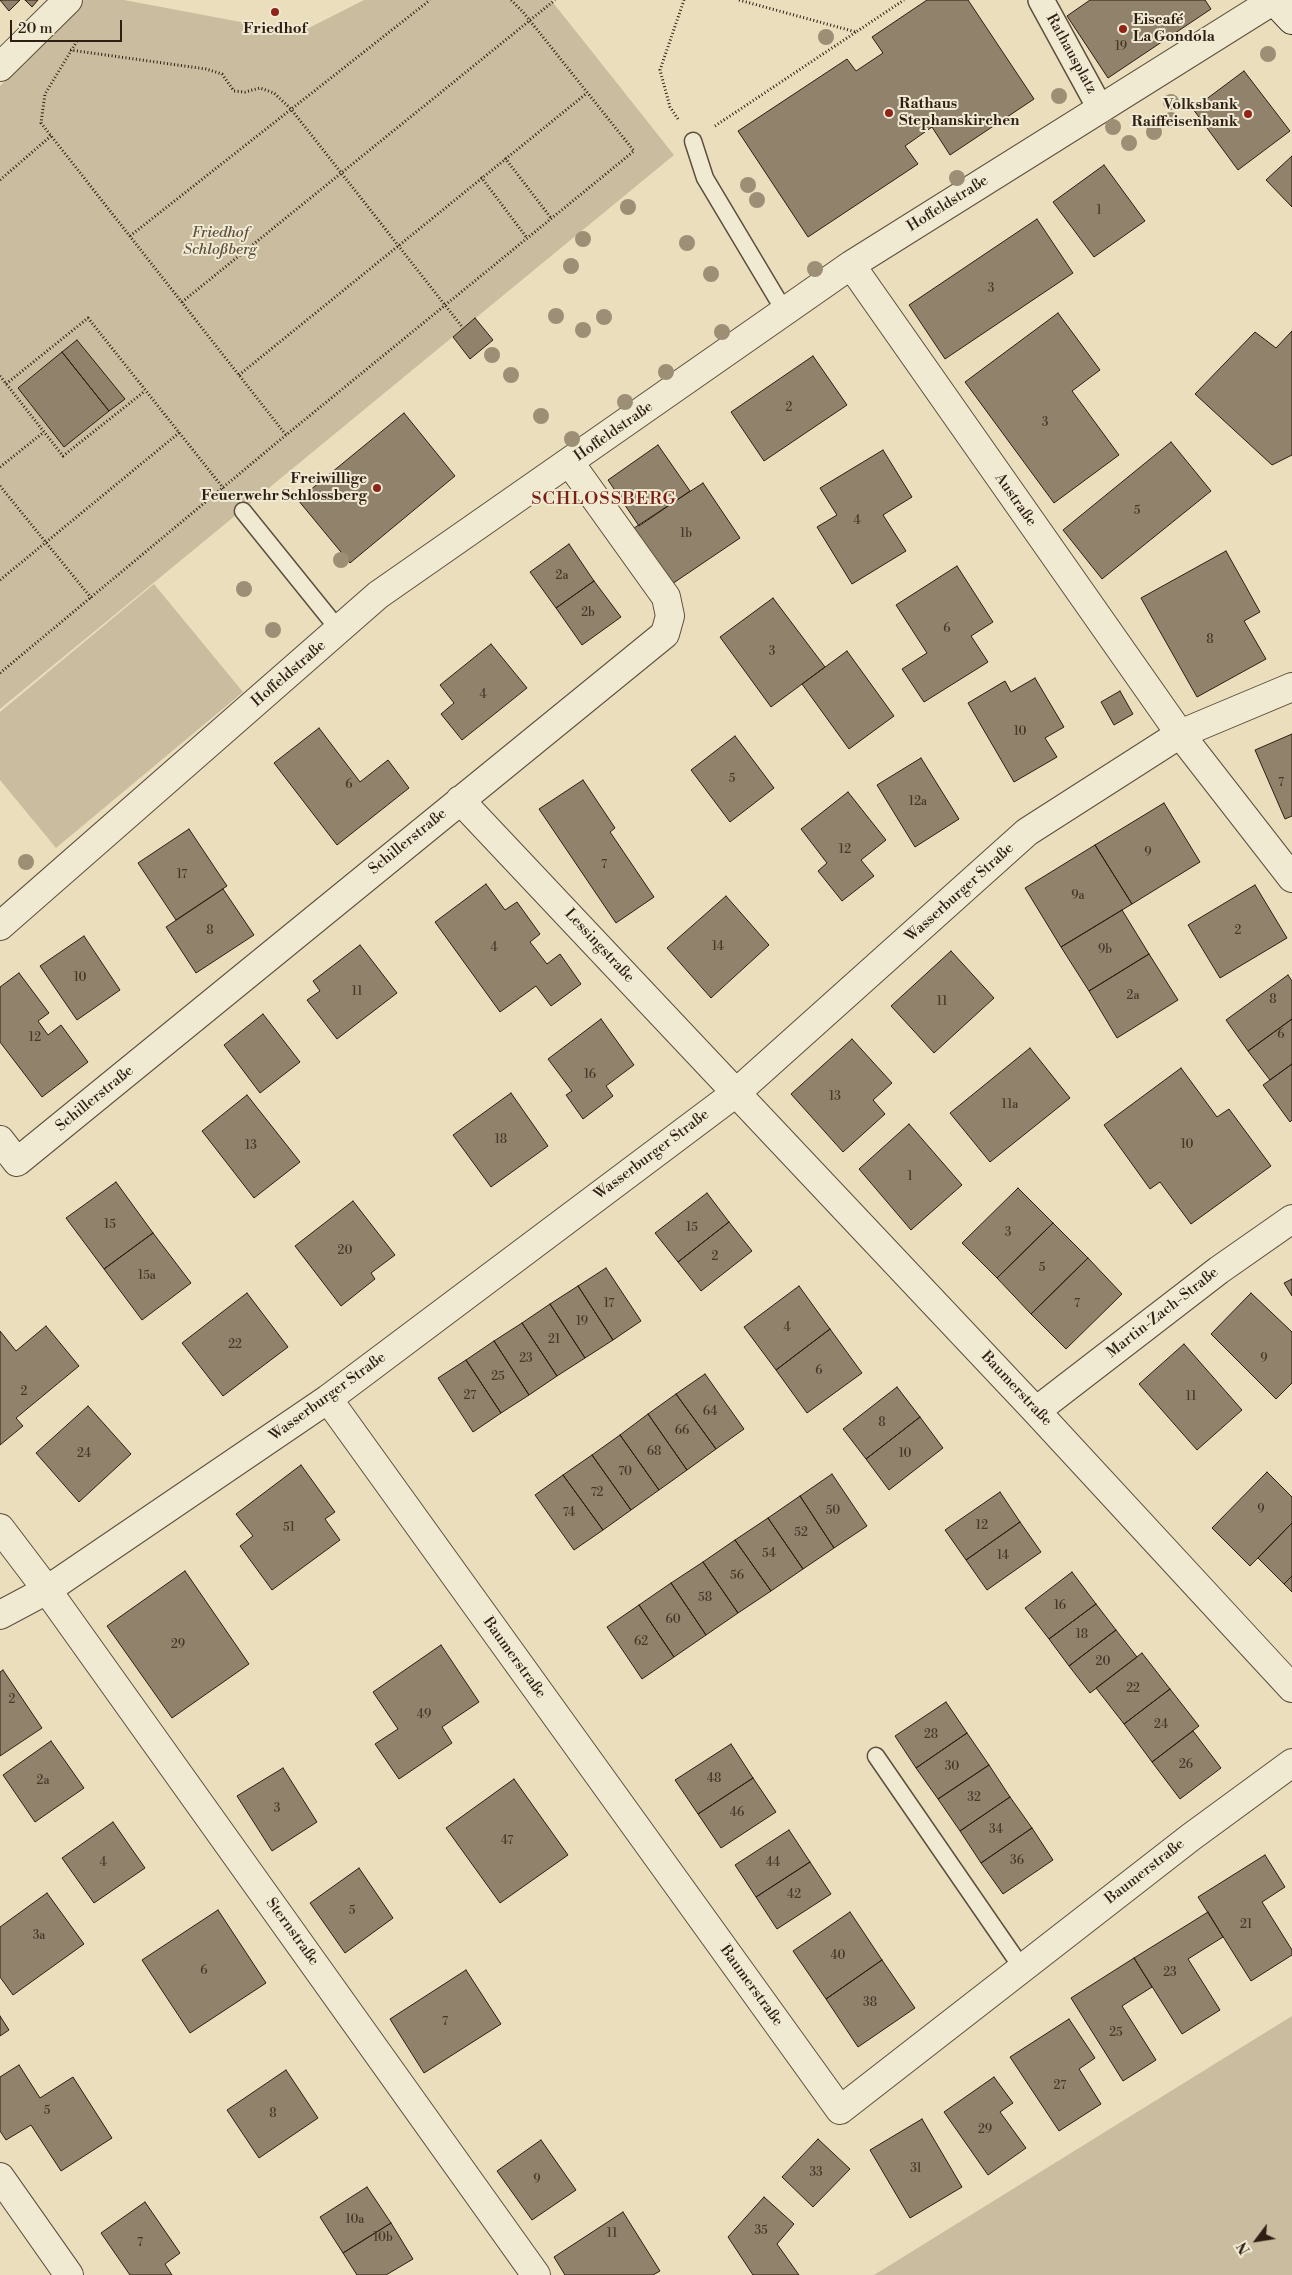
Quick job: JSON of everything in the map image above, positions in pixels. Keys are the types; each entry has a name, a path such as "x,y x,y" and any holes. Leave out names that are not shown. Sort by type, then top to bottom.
{"street":[{"path":"0,67 68,0"},
{"name":"Rathausplatz","path":"1041,0 1100,108"},
{"path":"1274,0 1292,20"},
{"name":"Hoffeldstraße","path":"0,926 378,595 570,463 851,265 1274,0"},
{"name":"Austraße","path":"851,265 1180,734 1292,878"},
{"name":"Schillerstraße","path":"0,1140 17,1162 665,634 670,616 666,597 570,463"},
{"name":"Wasserburger Straße","path":"0,1615 47,1590 328,1399 737,1092 1027,832 1180,734 1292,686"},
{"name":"Lessingstraße","path":"460,800 737,1092"},
{"name":"Baumerstraße","path":"737,1092 1292,1688"},
{"name":"Martin-Zach-Straße","path":"1036,1411 1219,1270 1292,1219"},
{"name":"Baumerstraße","path":"328,1399 840,2110 1190,1836 1292,1763"},
{"name":"Sternstraße","path":"0,1528 47,1590 536,2275"},
{"path":"0,2177 69,2275"}],"lane":[{"path":"692,141 705,178 785,312"},
{"path":"243,511 339,630"},
{"path":"876,1756 1022,1968"}],"path":[{"path":"130,236 430,0"},
{"path":"0,673 286,435 634,151 511,0"},
{"path":"182,302 555,0"},
{"path":"684,0 660,70 670,107 692,141 904,0"},
{"path":"739,0 856,32"},
{"path":"81,36 70,50 45,94 41,123 286,435"},
{"path":"70,50 206,69 222,74 234,91 244,92 260,88 274,93 291,109 340,174 464,328"},
{"path":"239,375 587,92"},
{"path":"0,180 52,135"},
{"path":"505,158 552,218"},
{"path":"481,177 527,238"},
{"path":"6,384 88,318 243,511"},
{"path":"0,376 63,456 146,391"},
{"path":"0,467 44,432"},
{"path":"0,580 180,432"},
{"path":"0,486 92,598"}],"green space":[{"name":"Friedhof Schloßberg","path":"84,0 124,0 299,33 364,0 551,0 674,155 0,709 0,86"},
{"path":"154,584 243,692 56,848 0,780 0,712"},
{"path":"1292,2016 1292,2275 874,2275"}],"building":[{"path":"0,0 20,0 9,11"},
{"path":"25,0 38,0 32,7"},
{"name":"Rathaus Stephanskirchen","path":"927,0 968,0 1034,99 950,155 932,127 905,146 918,164 808,237 738,131 847,59 856,71 883,53 872,37"},
{"path":"1090,0 1205,0 1211,9 1108,78 1067,16"},
{"path":"1244,71 1290,131 1238,170 1193,109"},
{"path":"1292,156 1292,207 1266,180"},
{"path":"1104,165 1145,221 1094,257 1053,202"},
{"path":"1037,219 1073,273 945,359 909,305"},
{"path":"1058,313 1100,370 1072,391 1119,455 1054,503 965,382"},
{"path":"475,318 493,340 470,359 453,337"},
{"path":"1292,331 1292,455 1272,465 1195,394 1255,332 1276,348"},
{"path":"77,340 125,399 109,411 62,352"},
{"path":"62,352 109,411 64,447 18,388"},
{"path":"813,356 847,405 764,461 731,412"},
{"name":"Freiwillige Feuerwehr Schlossberg","path":"404,413 455,476 350,563 298,500"},
{"path":"1171,442 1211,491 1102,579 1063,530"},
{"path":"658,445 690,491 639,526 608,480"},
{"path":"883,450 912,497 883,515 906,551 852,584 817,527 837,515 820,488"},
{"path":"703,483 740,538 669,586 631,530"},
{"path":"569,544 594,581 556,608 530,572"},
{"path":"1226,551 1260,612 1244,621 1266,659 1197,697 1141,598"},
{"path":"957,566 993,622 971,636 988,662 924,702 902,669 927,653 896,605"},
{"path":"594,581 621,617 582,645 556,608"},
{"path":"773,598 825,667 771,707 720,637"},
{"path":"491,644 527,688 462,740 441,714 454,703 440,685"},
{"path":"847,651 894,716 849,749 802,684"},
{"path":"1035,678 1064,727 1045,738 1057,757 1014,782 968,703 1005,681 1011,692"},
{"path":"1120,691 1133,714 1114,725 1101,702"},
{"path":"319,728 360,782 388,760 409,788 337,845 274,763"},
{"path":"1292,734 1292,816 1285,819 1255,750"},
{"path":"735,736 774,788 730,822 691,770"},
{"path":"921,758 959,819 915,847 877,785"},
{"path":"583,780 615,828 610,832 654,897 616,923 539,809"},
{"path":"848,792 886,840 861,860 874,876 842,901 818,871 827,863 801,829"},
{"path":"1164,803 1200,862 1132,904 1095,845"},
{"path":"189,829 227,886 176,920 138,863"},
{"path":"1095,845 1132,904 1061,947 1025,888"},
{"path":"486,884 505,910 517,902 540,934 530,942 547,964 560,954 581,984 551,1006 536,986 500,1012 435,922"},
{"path":"1255,885 1287,938 1220,978 1188,925"},
{"path":"223,889 254,935 196,973 166,927"},
{"path":"726,896 769,945 711,998 667,948"},
{"path":"1122,910 1149,954 1089,991 1061,947"},
{"path":"84,936 120,990 77,1020 40,966"},
{"path":"360,945 397,993 337,1039 307,1000 320,991 313,981"},
{"path":"951,951 994,998 934,1053 891,1006"},
{"path":"1149,954 1178,1000 1117,1038 1089,991"},
{"path":"19,973 49,1013 38,1021 48,1035 61,1025 88,1062 42,1097 0,1042 0,987"},
{"path":"1288,975 1292,981 1292,1019 1248,1051 1226,1020"},
{"path":"263,1014 300,1062 260,1093 224,1045"},
{"path":"601,1019 634,1065 606,1086 613,1096 583,1119 566,1095 572,1091 548,1059"},
{"path":"1292,1019 1292,1064 1270,1080 1248,1051"},
{"path":"852,1039 892,1083 873,1100 885,1114 843,1152 791,1094"},
{"path":"1030,1048 1070,1098 990,1162 950,1113"},
{"path":"1292,1064 1292,1120 1290,1122 1263,1085"},
{"path":"1181,1068 1217,1117 1229,1109 1271,1166 1191,1224 1160,1182 1150,1189 1104,1125"},
{"path":"511,1093 548,1146 491,1187 453,1135"},
{"path":"247,1095 300,1162 254,1198 202,1131"},
{"path":"909,1124 962,1185 911,1230 859,1169"},
{"path":"116,1182 153,1233 104,1269 66,1218"},
{"path":"1018,1188 1053,1223 997,1278 962,1243"},
{"path":"707,1193 729,1222 678,1262 655,1233"},
{"path":"353,1201 395,1255 371,1273 375,1279 341,1306 295,1246"},
{"path":"729,1222 752,1251 701,1291 678,1262"},
{"path":"1053,1223 1088,1258 1031,1314 997,1278"},
{"path":"153,1233 191,1283 142,1320 104,1269"},
{"path":"1088,1258 1122,1294 1066,1349 1031,1314"},
{"path":"606,1268 641,1321 613,1340 578,1286"},
{"path":"1292,1279 1292,1296 1284,1283"},
{"path":"578,1286 613,1340 585,1358 550,1304"},
{"path":"799,1286 830,1329 776,1370 744,1327"},
{"path":"247,1293 288,1347 223,1396 182,1343"},
{"path":"1251,1293 1292,1332 1292,1383 1276,1399 1211,1334"},
{"path":"550,1304 585,1358 557,1376 522,1323"},
{"path":"522,1323 557,1376 529,1395 494,1341"},
{"path":"46,1326 79,1366 16,1418 23,1426 0,1445 0,1331 16,1351"},
{"path":"830,1329 862,1373 807,1413 776,1370"},
{"path":"494,1341 529,1395 501,1413 466,1360"},
{"path":"1184,1344 1242,1410 1197,1450 1139,1384"},
{"path":"466,1360 501,1413 473,1432 438,1378"},
{"path":"705,1374 744,1429 716,1449 676,1394"},
{"path":"897,1387 920,1417 866,1459 843,1429"},
{"path":"676,1394 716,1449 687,1470 648,1414"},
{"path":"88,1406 131,1454 79,1502 36,1453"},
{"path":"648,1414 687,1470 659,1490 620,1435"},
{"path":"920,1417 943,1448 889,1490 866,1459"},
{"path":"620,1435 659,1490 631,1510 592,1455"},
{"path":"592,1455 631,1510 603,1530 563,1475"},
{"path":"301,1465 335,1512 325,1519 340,1540 272,1590 240,1546 253,1536 236,1514"},
{"path":"1267,1472 1292,1497 1292,1523 1250,1566 1212,1528"},
{"path":"832,1474 867,1526 834,1548 800,1496"},
{"path":"563,1475 603,1530 574,1550 535,1495"},
{"path":"1000,1492 1020,1522 966,1560 945,1530"},
{"path":"800,1496 834,1548 803,1569 768,1518"},
{"path":"768,1518 803,1569 771,1591 735,1540"},
{"path":"1020,1522 1041,1552 987,1590 966,1560"},
{"path":"1292,1523 1292,1576 1284,1584 1258,1558"},
{"path":"735,1540 771,1591 738,1613 703,1562"},
{"path":"703,1562 738,1613 706,1635 671,1583"},
{"path":"185,1571 249,1664 172,1718 107,1626"},
{"path":"1072,1572 1096,1604 1049,1639 1025,1608"},
{"path":"1292,1576 1292,1592 1284,1584"},
{"path":"671,1583 706,1635 674,1657 639,1605"},
{"path":"1096,1604 1116,1630 1069,1666 1049,1639"},
{"path":"639,1605 674,1657 642,1679 607,1627"},
{"path":"1116,1630 1137,1657 1090,1693 1069,1666"},
{"path":"441,1645 479,1702 442,1727 452,1743 399,1779 375,1744 398,1729 373,1692"},
{"path":"1142,1653 1170,1689 1124,1724 1096,1688"},
{"path":"3,1670 42,1728 0,1756 0,1672"},
{"path":"1170,1689 1199,1726 1152,1762 1124,1724"},
{"path":"946,1702 967,1733 916,1768 895,1736"},
{"path":"1193,1731 1221,1768 1180,1799 1152,1762"},
{"path":"967,1733 989,1765 938,1799 916,1768"},
{"path":"51,1741 84,1788 35,1822 3,1775"},
{"path":"731,1744 753,1778 698,1814 675,1780"},
{"path":"989,1765 1010,1797 960,1831 938,1799"},
{"path":"283,1768 317,1822 272,1851 237,1796"},
{"path":"753,1778 776,1812 721,1848 698,1814"},
{"path":"514,1779 568,1855 500,1903 446,1828"},
{"path":"1010,1797 1032,1828 981,1863 960,1831"},
{"path":"113,1822 145,1868 94,1903 62,1858"},
{"path":"1032,1828 1053,1860 1003,1894 981,1863"},
{"path":"789,1830 810,1862 756,1897 735,1865"},
{"path":"1265,1855 1285,1887 1262,1902 1292,1950 1292,1955 1251,1981 1198,1897"},
{"path":"810,1862 831,1894 777,1929 756,1897"},
{"path":"359,1868 393,1918 345,1953 310,1903"},
{"path":"47,1893 84,1944 13,1995 0,1977 0,1927"},
{"path":"218,1910 266,1983 190,2033 142,1960"},
{"path":"850,1912 882,1960 826,1999 793,1951"},
{"path":"1208,1912 1223,1937 1188,1959 1220,2010 1182,2034 1134,1958"},
{"path":"1134,1958 1152,1987 1122,2006 1156,2060 1123,2081 1071,1998"},
{"path":"882,1960 915,2008 858,2047 826,1999"},
{"path":"466,1970 501,2024 424,2073 390,2019"},
{"path":"0,2016 9,2030 0,2036"},
{"path":"1069,2019 1095,2058 1079,2069 1101,2104 1059,2131 1010,2057"},
{"path":"19,2065 40,2098 73,2077 112,2138 61,2171 31,2125 6,2140 0,2131 0,2077"},
{"path":"286,2070 318,2118 259,2158 227,2110"},
{"path":"994,2077 1013,2103 1000,2112 1026,2148 988,2175 944,2112"},
{"path":"922,2119 962,2187 910,2218 870,2150"},
{"path":"818,2139 850,2169 813,2207 782,2177"},
{"path":"541,2140 576,2190 532,2220 497,2171"},
{"path":"367,2187 391,2223 343,2253 320,2217"},
{"path":"764,2197 794,2224 777,2244 799,2275 753,2275 728,2237"},
{"path":"145,2202 180,2253 165,2264 172,2275 130,2275 101,2233"},
{"path":"623,2212 660,2271 653,2275 565,2275 554,2257"},
{"path":"391,2223 413,2259 386,2275 357,2275 343,2253"}],"place":[{"name":"Friedhof","path":"275,12"},
{"name":"Eiscafé La Gondola","path":"1123,29"},
{"name":"Rathaus Stephanskirchen","path":"889,113"},
{"name":"Volksbank Raiffeisenbank","path":"1248,114"},
{"name":"Freiwillige Feuerwehr Schlossberg","path":"377,488"}],"district":[{"name":"SCHLOSSBERG","path":"604,500"}]}
